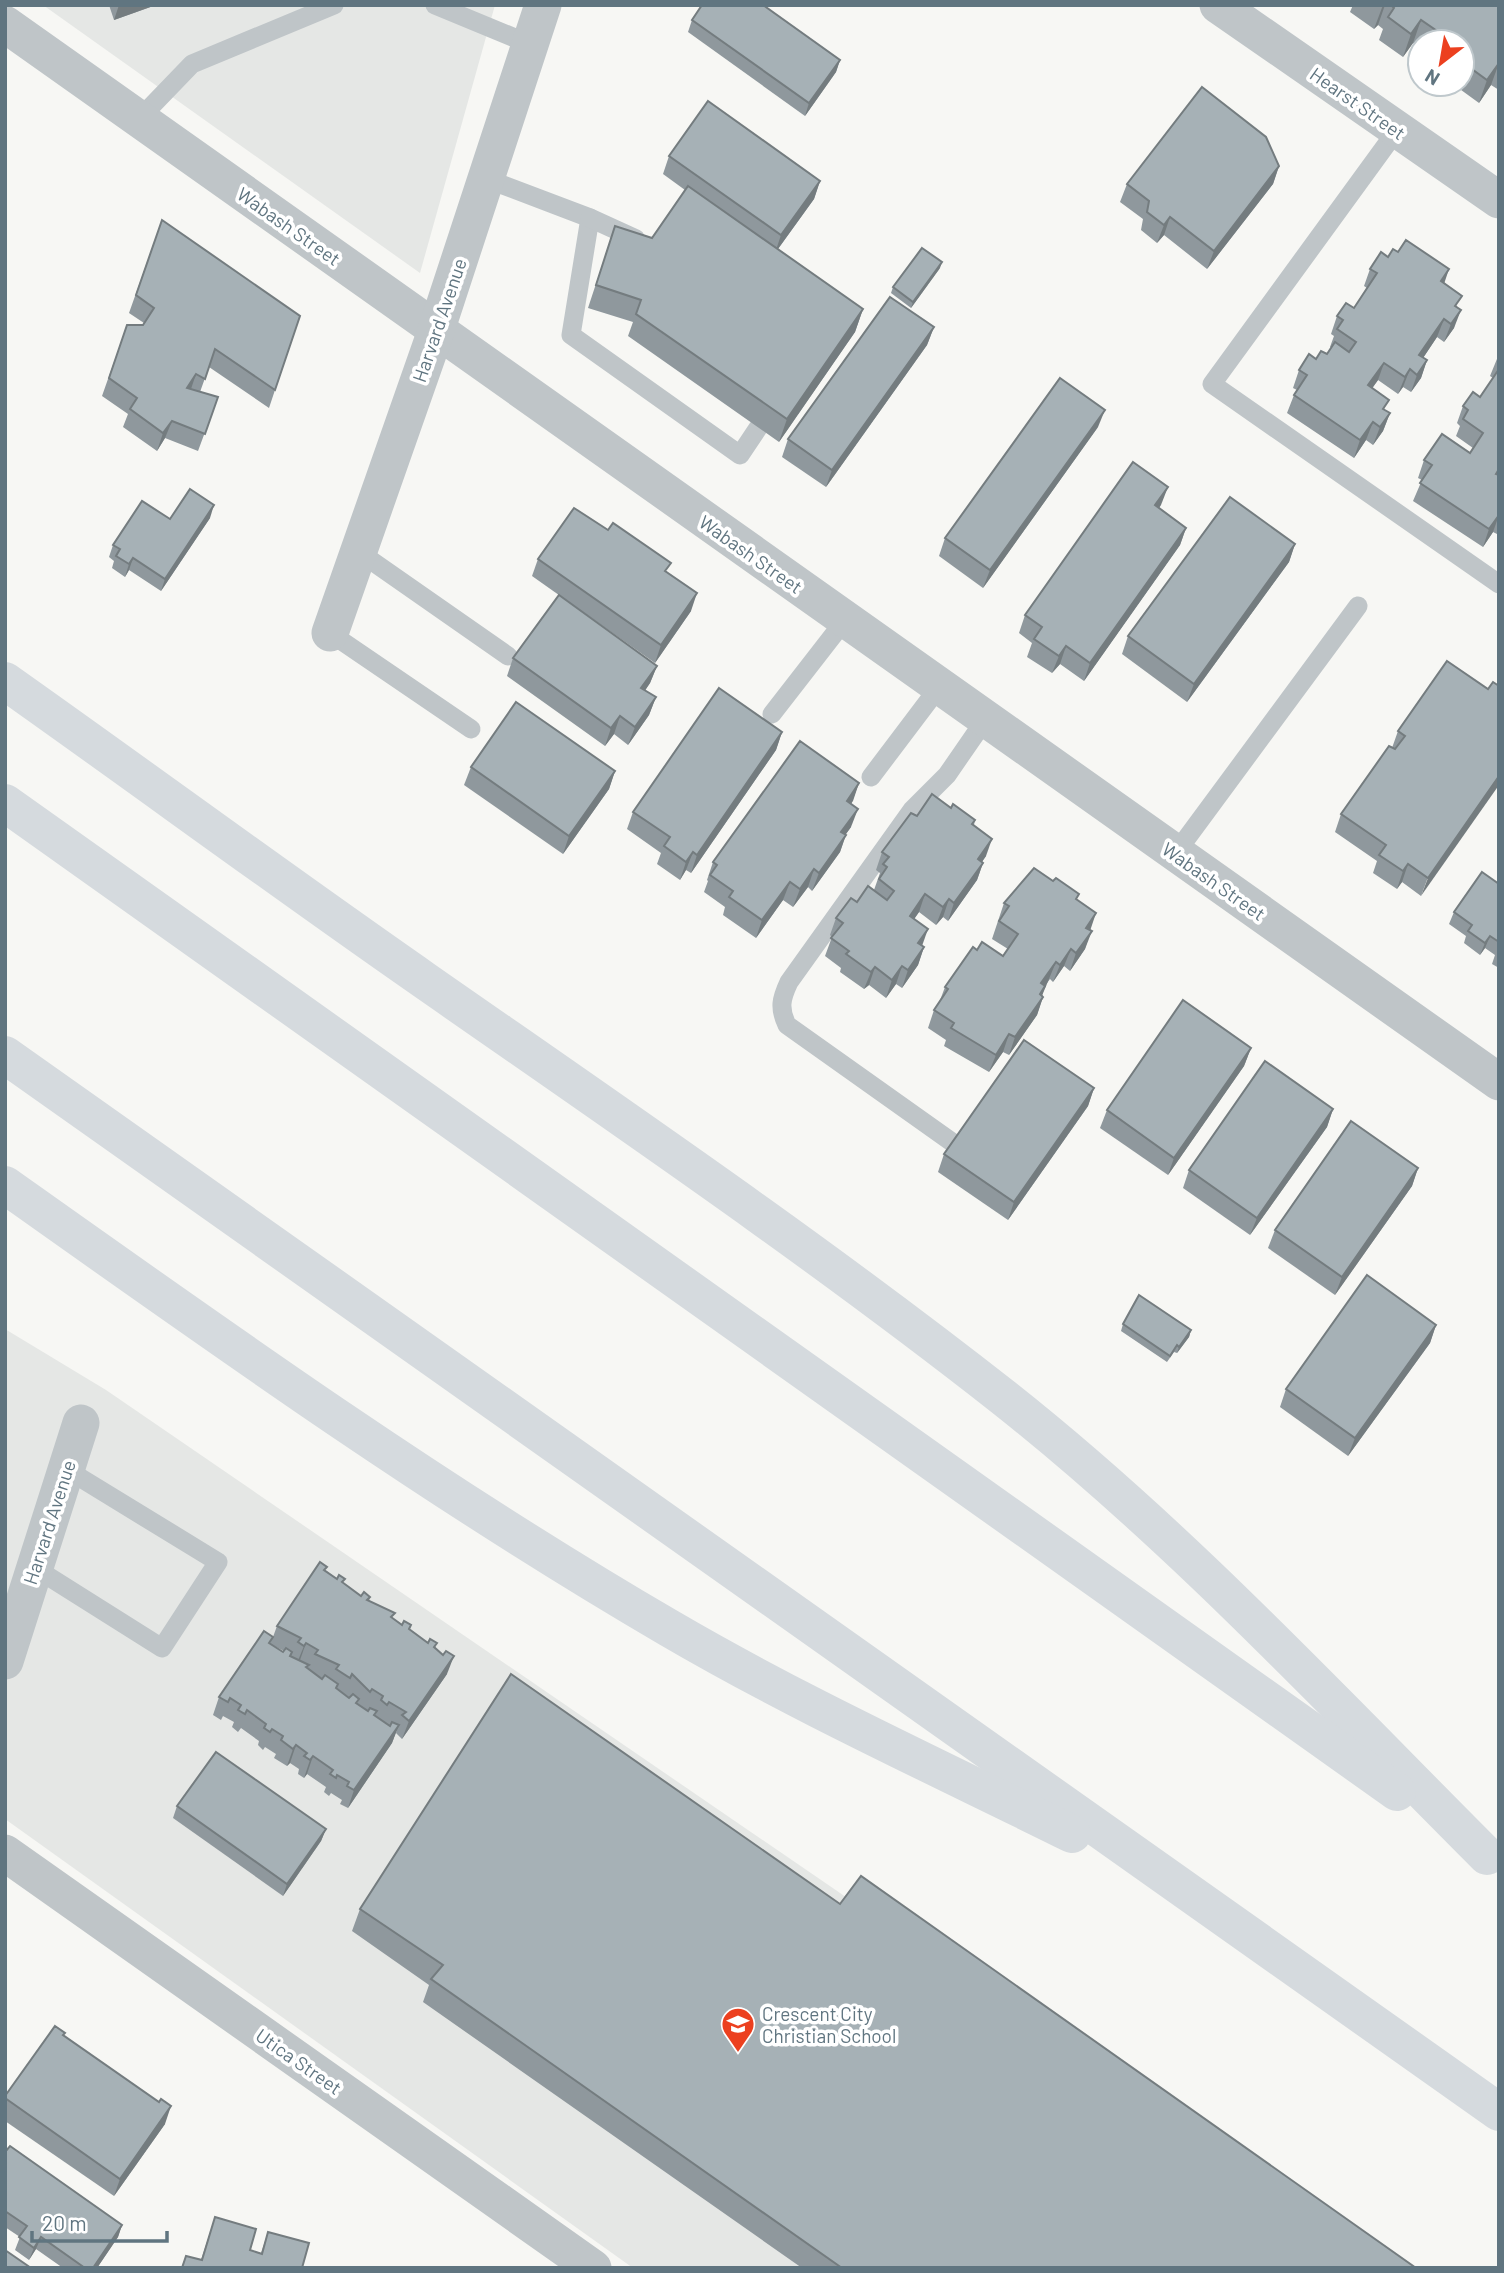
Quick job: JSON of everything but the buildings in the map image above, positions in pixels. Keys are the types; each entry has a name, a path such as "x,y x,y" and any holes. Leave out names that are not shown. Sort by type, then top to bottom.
{"highway":[{"path":"5,666 103,750"},
{"path":"5,681 265,869 775,1226 1005,1399 1122,1499 1231,1600 1493,1860"},
{"path":"5,803 1493,1860"},
{"path":"5,1055 1499,2112"},
{"path":"5,1185 460,1497 670,1629 766,1681 1182,1889"},
{"path":"5,1190 109,1258"}],"street":[{"name":"Harvard Avenue","path":"330,633 436,331 532,45 542,5"},
{"name":"Hearst Street","path":"1230,8 1499,201"},
{"name":"Wabash Street","path":"5,24 1499,1082"},
{"name":"Harvard Avenue","path":"5,1661 81,1423"},
{"name":"Utica Street","path":"5,1853 593,2268"}],"lane":[{"path":"139,120 192,64 334,5"},
{"path":"435,5 532,45"},
{"path":"1397,130 1212,384 1499,584"},
{"path":"487,179 590,218 653,247"},
{"path":"590,218 571,335 740,455 758,428"},
{"path":"359,552 508,656"},
{"path":"1175,854 1358,606"},
{"path":"772,714 845,620"},
{"path":"330,633 471,729"},
{"path":"872,777 939,687"},
{"path":"956,1145 787,1025 780,1011 782,996 797,971 912,810 947,775 985,720"},
{"path":"35,1568 162,1648 218,1562 66,1469"}],"shaded area":[{"path":"43,5 495,5 420,273"},
{"path":"5,1329 106,1390 1387,2268 633,2268 5,1819"}],"place":[{"name":"Crescent City Christian School","path":"738,2054"}]}
